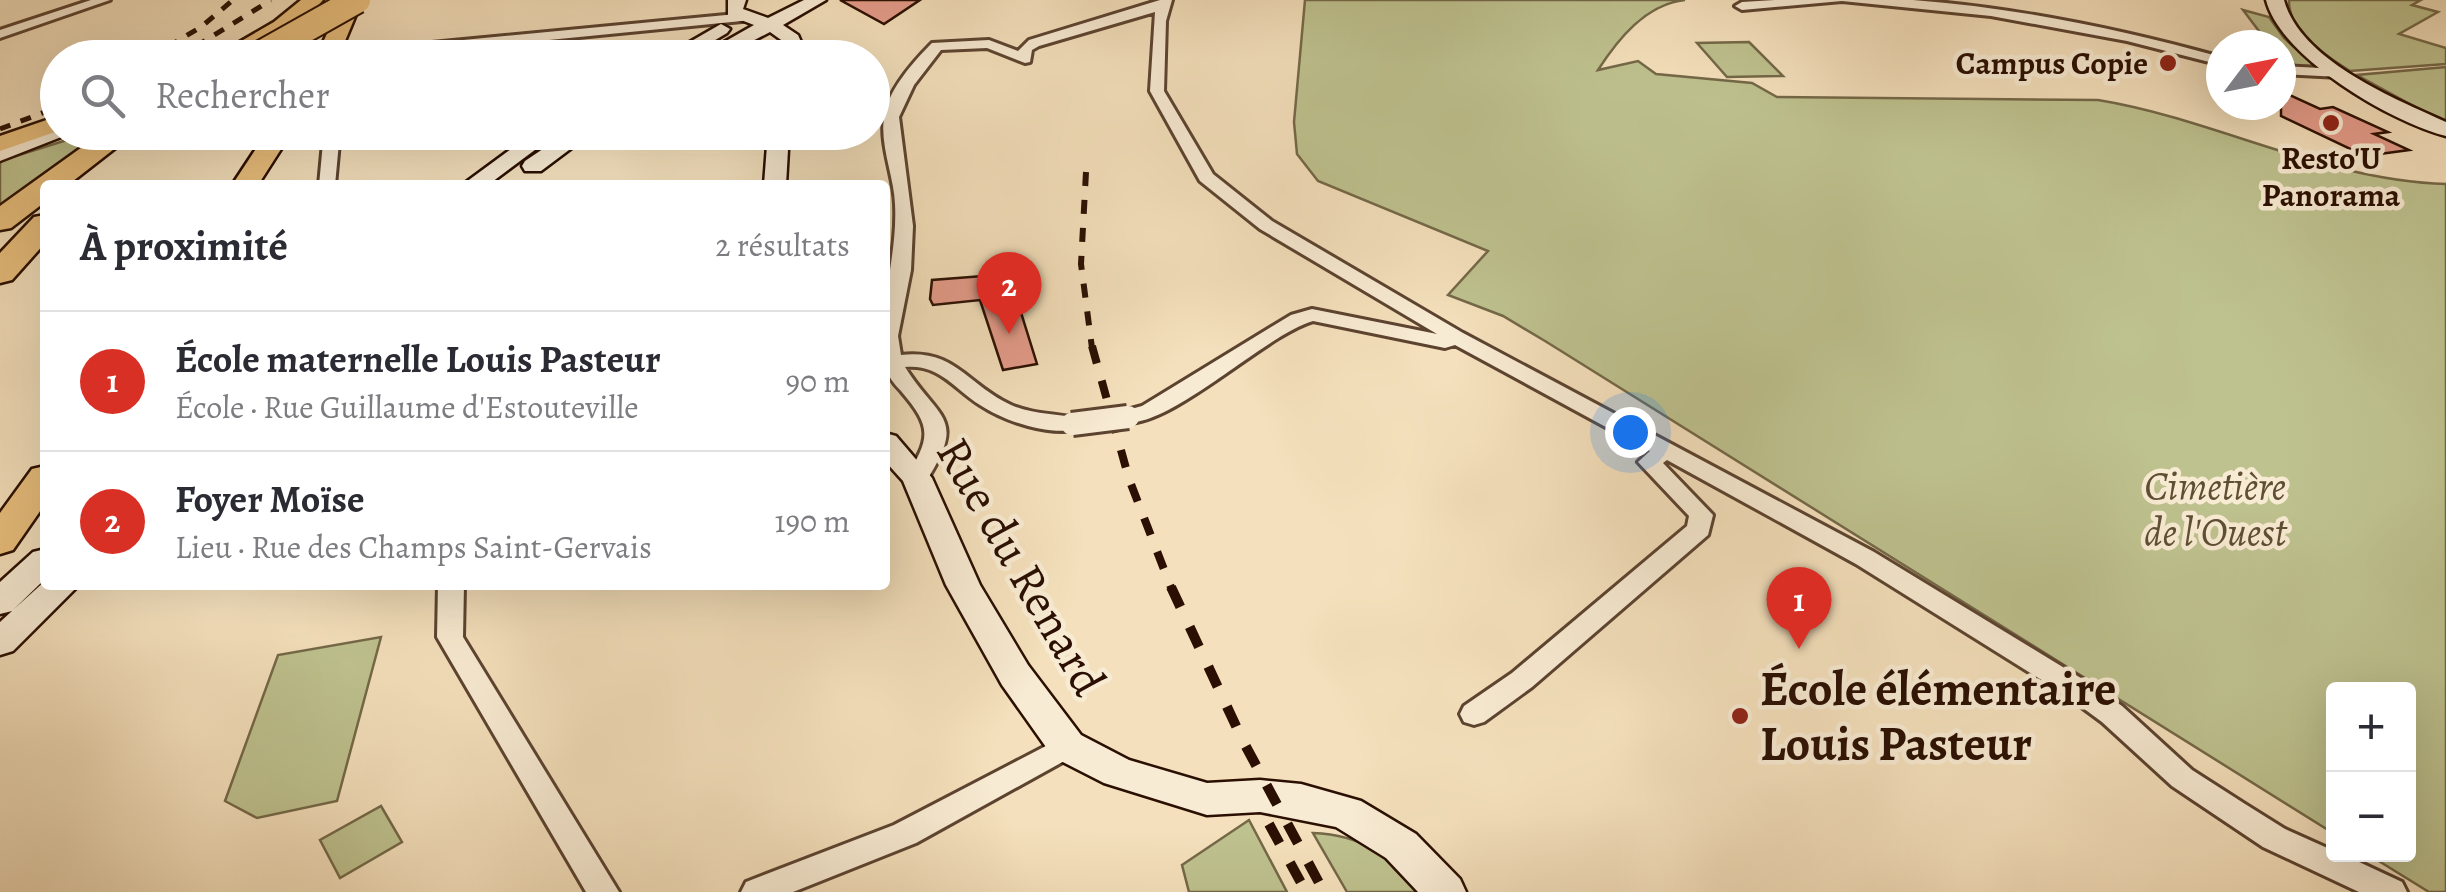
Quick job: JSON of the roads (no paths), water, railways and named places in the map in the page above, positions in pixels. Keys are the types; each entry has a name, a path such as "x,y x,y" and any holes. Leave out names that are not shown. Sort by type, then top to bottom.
{"highway":[{"path":"268,40 339,0"},
{"path":"285,40 355,0"},
{"path":"65,180 102,161"},
{"path":"0,221 40,194"},
{"path":"0,236 40,197"},
{"path":"0,261 40,220"},
{"path":"0,273 40,229"}],"main road":[{"path":"256,40 281,26 313,0"},
{"path":"335,40 355,0"},
{"path":"338,34 376,0"},
{"path":"0,149 40,129"},
{"path":"248,180 268,150"},
{"path":"0,541 40,483"}],"street":[{"path":"0,34 104,0"},
{"path":"706,40 782,0"},
{"path":"499,40 753,15 817,0"},
{"path":"1742,6 1837,0"},
{"path":"1848,0 1957,5 2074,22 2206,57"},
{"path":"2275,0 2284,27 2340,73 2446,130"},
{"path":"890,332 902,269 904,198 891,110 922,59 937,46 977,43 1002,47 1025,59 1025,48 1034,43 1164,3 1157,91 1206,177 1266,226 1456,337 1865,558 2074,687 2112,714 2182,778 2274,838 2391,892"},
{"path":"725,40 753,15"},
{"path":"753,15 792,40"},
{"path":"2296,71 2340,73"},
{"path":"0,149 40,138"},
{"path":"327,180 330,150"},
{"path":"480,180 524,150"},
{"path":"513,180 556,150"},
{"path":"775,180 778,150"},
{"path":"892,362 918,358 944,363 984,399 1010,413 1072,424 1150,411 1298,319 1312,315 1445,342 1456,337"},
{"path":"890,352 899,377 933,412 934,456 917,478"},
{"name":"Rue du Renard","path":"890,448 917,478 963,585 1014,675 1067,746 1118,772 1208,799 1260,796 1347,813 1400,846 1445,892"},
{"path":"1474,714 1522,680 1700,529 1702,515 1690,499 1662,478 1649,462 1667,450"},
{"path":"0,602 40,565"},
{"path":"0,642 57,590"},
{"path":"450,590 450,638 603,892"},
{"path":"757,892 904,834 1067,746"}],"railway":[{"path":"179,40 233,0"},
{"path":"206,40 271,0"},
{"path":"0,129 40,114"},
{"path":"1086,172 1081,264 1092,348"},
{"path":"1092,346 1129,479 1172,590"},
{"path":"1171,587 1243,741 1324,892"},
{"path":"1269,824 1306,892"}],"place":[{"name":"Campus Copie","path":"2168,63"},
{"name":"Resto'U Panorama","path":"2331,123"},
{"name":"Foyer Moïse","path":"1009,334"},
{"name":"École maternelle Louis Pasteur","path":"1799,649"},
{"name":"École élémentaire Louis Pasteur","path":"1740,716"}],"park label":[{"name":"Cimetière de l'Ouest","path":"2215,509"}]}
